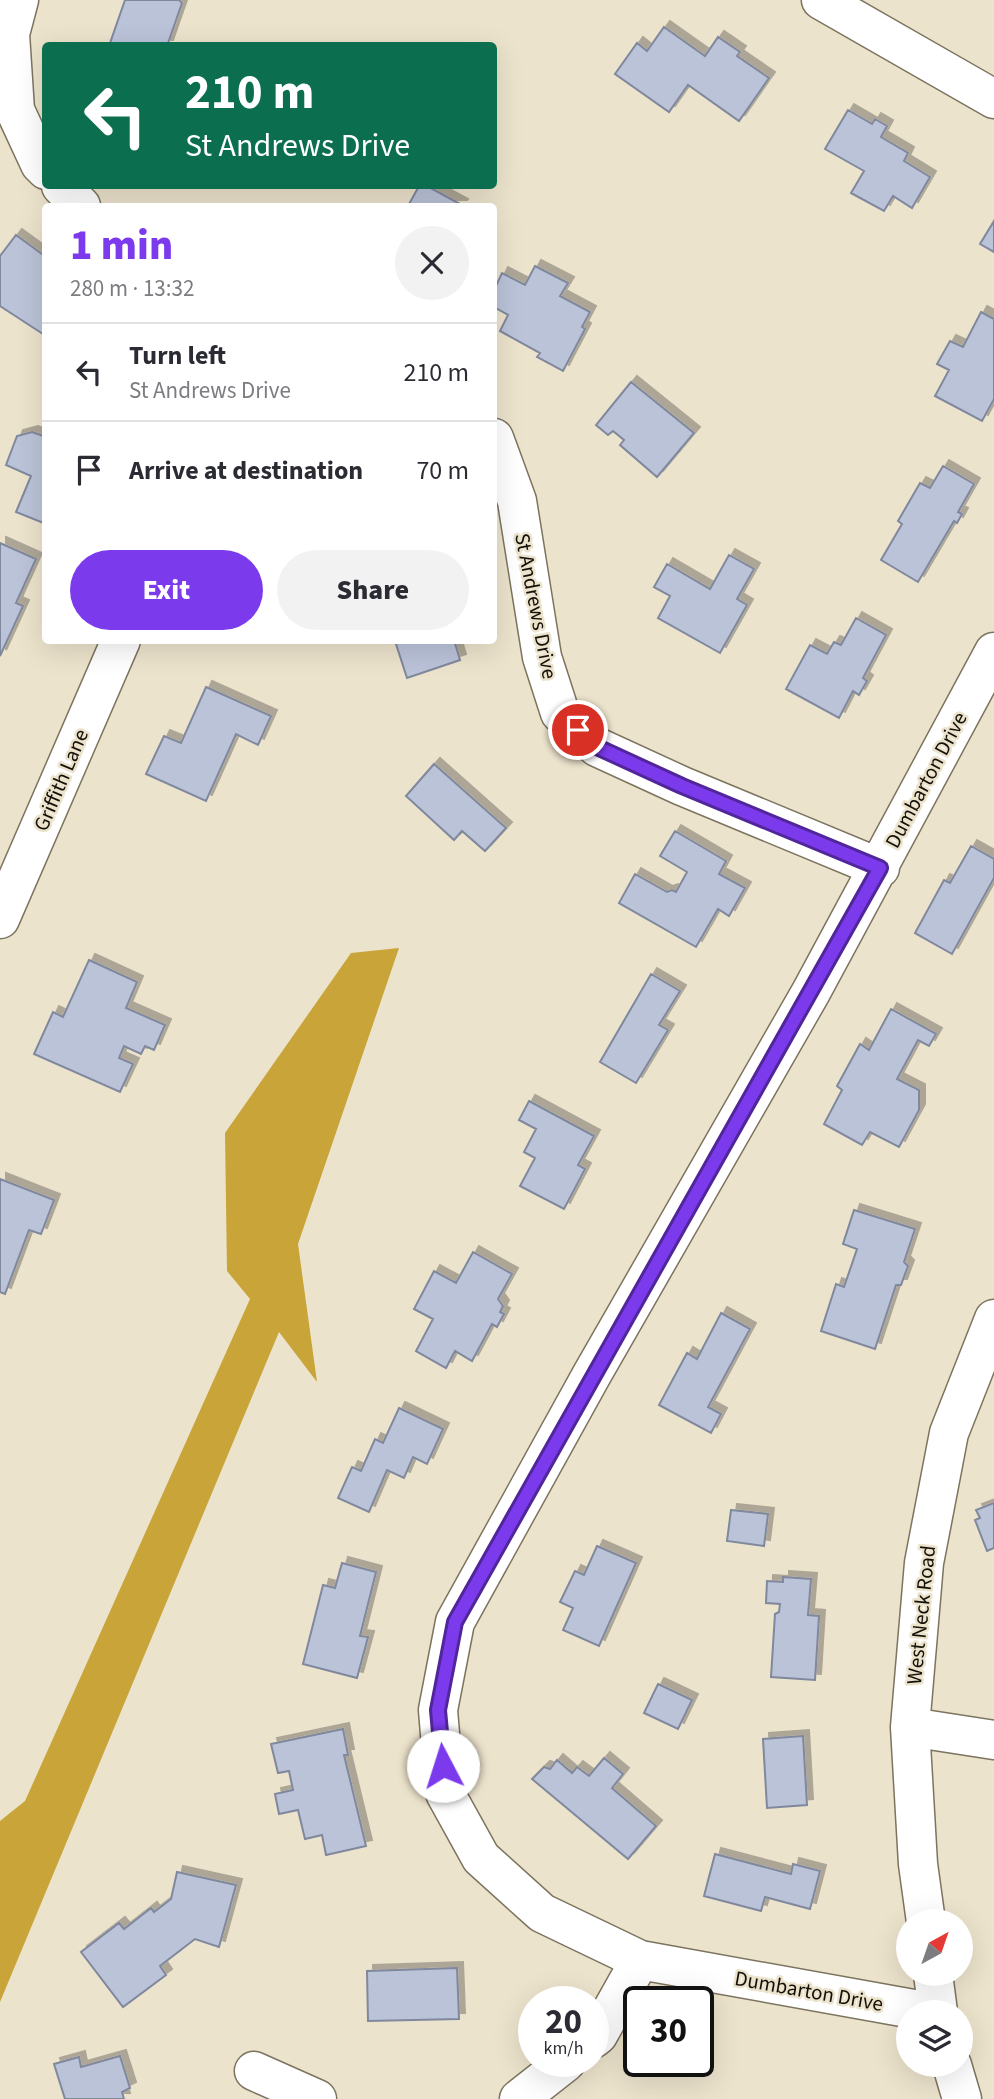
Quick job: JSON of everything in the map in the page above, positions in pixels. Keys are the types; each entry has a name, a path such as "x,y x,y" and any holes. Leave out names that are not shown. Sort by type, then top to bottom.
{"street":[{"path":"19,0 10,34 15,110 42,166"},
{"path":"821,0 994,99"},
{"path":"64,189 77,203"},
{"name":"St Andrews Drive","path":"497,446 517,501 541,657 560,713 597,747 682,786 880,868"},
{"name":"Griffith Lane","path":"0,919 119,644"},
{"name":"Dumbarton Drive","path":"896,2006 640,1960 542,1913 481,1858 445,1793 438,1710 455,1622 880,868 994,652"},
{"name":"West Neck Road","path":"924,1909 918,1864 910,1727 924,1563 949,1433 994,1319"},
{"path":"910,1727 994,1740"},
{"path":"609,2015 640,1960"},
{"path":"254,2071 317,2099"},
{"path":"519,2099 547,2077"},
{"path":"955,2077 961,2099"}],"shaded area":[{"path":"399,948 298,1244 317,1382 279,1332 0,2002 0,1821 25,1801 250,1299 227,1271 225,1133 351,953"}],"building":[{"path":"125,0 179,0 182,3 168,42 110,42"},
{"path":"664,27 705,56 718,37 740,52 737,56 769,78 739,121 688,85 669,112 615,74 637,43 647,51"},
{"path":"848,110 872,124 875,119 887,126 881,137 908,153 904,161 930,177 912,208 893,196 884,211 851,193 864,171 825,149"},
{"path":"417,189 433,189 458,203 410,203"},
{"path":"994,221 994,252 980,244"},
{"path":"16,235 42,254 42,333 0,306 0,256"},
{"path":"535,266 568,283 560,296 590,312 582,327 585,329 563,371 537,357 540,353 500,331 508,315 497,309 497,284 502,273 525,285"},
{"path":"981,312 994,319 994,399 982,421 935,396 949,370 937,364 950,341 963,347"},
{"path":"631,382 694,433 657,477 620,445 624,440 613,431 608,435 596,425"},
{"path":"32,432 42,436 42,522 16,512 31,476 6,465 17,436"},
{"path":"943,466 974,484 958,512 962,514 957,523 954,521 918,582 881,560 902,524 898,521 920,483 930,488"},
{"path":"0,543 36,559 16,603 23,606 0,656"},
{"path":"729,555 754,569 737,599 747,605 720,653 658,618 670,596 654,587 667,564 710,589"},
{"path":"856,618 886,635 863,678 867,681 859,695 853,691 839,718 786,689 810,645 827,654 834,642 841,645"},
{"path":"396,644 455,644 460,660 407,678"},
{"path":"206,687 271,716 258,745 236,734 206,801 146,774 164,736 181,743"},
{"path":"434,764 506,828 485,851 462,831 454,840 406,796"},
{"path":"675,831 726,861 719,874 745,888 729,916 718,909 696,947 619,903 635,874 667,892 676,892 687,872 660,856"},
{"path":"971,846 994,859 994,878 952,954 915,933 944,880 950,883"},
{"path":"89,960 137,982 126,1008 165,1025 154,1050 145,1046 141,1054 124,1046 119,1058 133,1064 120,1092 34,1054 53,1012 63,1017"},
{"path":"651,974 680,991 659,1025 668,1030 636,1083 600,1062"},
{"path":"891,1009 936,1034 929,1046 918,1040 897,1079 919,1090 919,1110 899,1147 870,1132 862,1145 824,1124 842,1090 837,1086 860,1044 869,1050"},
{"path":"529,1101 594,1136 578,1165 585,1169 564,1209 520,1186 535,1158 524,1152 536,1129 519,1120"},
{"path":"0,1179 54,1200 41,1234 29,1230 5,1294 0,1292"},
{"path":"854,1210 915,1229 904,1262 908,1266 901,1285 896,1285 875,1349 821,1331 836,1284 844,1287 857,1249 843,1244"},
{"path":"473,1252 512,1274 498,1299 503,1306 500,1312 504,1314 497,1327 492,1324 472,1361 455,1351 446,1368 416,1351 433,1319 414,1309 434,1271 456,1283"},
{"path":"721,1313 750,1329 708,1407 721,1414 711,1433 659,1405 687,1353 697,1359"},
{"path":"399,1408 443,1429 427,1464 413,1457 404,1478 387,1470 369,1512 338,1498 352,1467 361,1471 375,1439 383,1443"},
{"path":"994,1503 994,1548 987,1551 975,1520 980,1518 976,1510"},
{"path":"731,1510 768,1514 764,1546 727,1541"},
{"path":"597,1546 636,1563 599,1646 563,1630 573,1608 560,1602 575,1571 584,1575"},
{"path":"342,1563 376,1572 360,1636 368,1637 357,1678 303,1664 323,1585 335,1588"},
{"path":"783,1577 811,1579 808,1615 819,1616 815,1680 771,1677 775,1614 779,1612 780,1604 766,1603 767,1581 783,1582"},
{"path":"658,1684 692,1700 678,1729 644,1713"},
{"path":"343,1729 348,1755 344,1755 366,1846 326,1855 322,1835 305,1839 298,1810 279,1814 275,1794 293,1790 289,1771 278,1773 271,1744"},
{"path":"803,1736 807,1805 767,1808 763,1739"},
{"path":"604,1758 623,1774 612,1788 656,1826 628,1859 532,1779 544,1767 550,1769 557,1760 572,1773 577,1767 589,1776"},
{"path":"715,1854 791,1874 793,1864 820,1871 810,1909 765,1897 761,1911 704,1896"},
{"path":"177,1872 236,1885 219,1947 195,1939 160,1966 166,1975 123,2007 81,1952 119,1923 124,1929 151,1908 154,1912 171,1899"},
{"path":"457,1968 459,2019 368,2021 367,1971"},
{"path":"120,2056 130,2088 122,2092 124,2099 65,2099 54,2064 79,2057 81,2067"}],"route":[{"path":"443,1766 438,1710 455,1622 880,868 682,786 597,747 578,730"}]}
